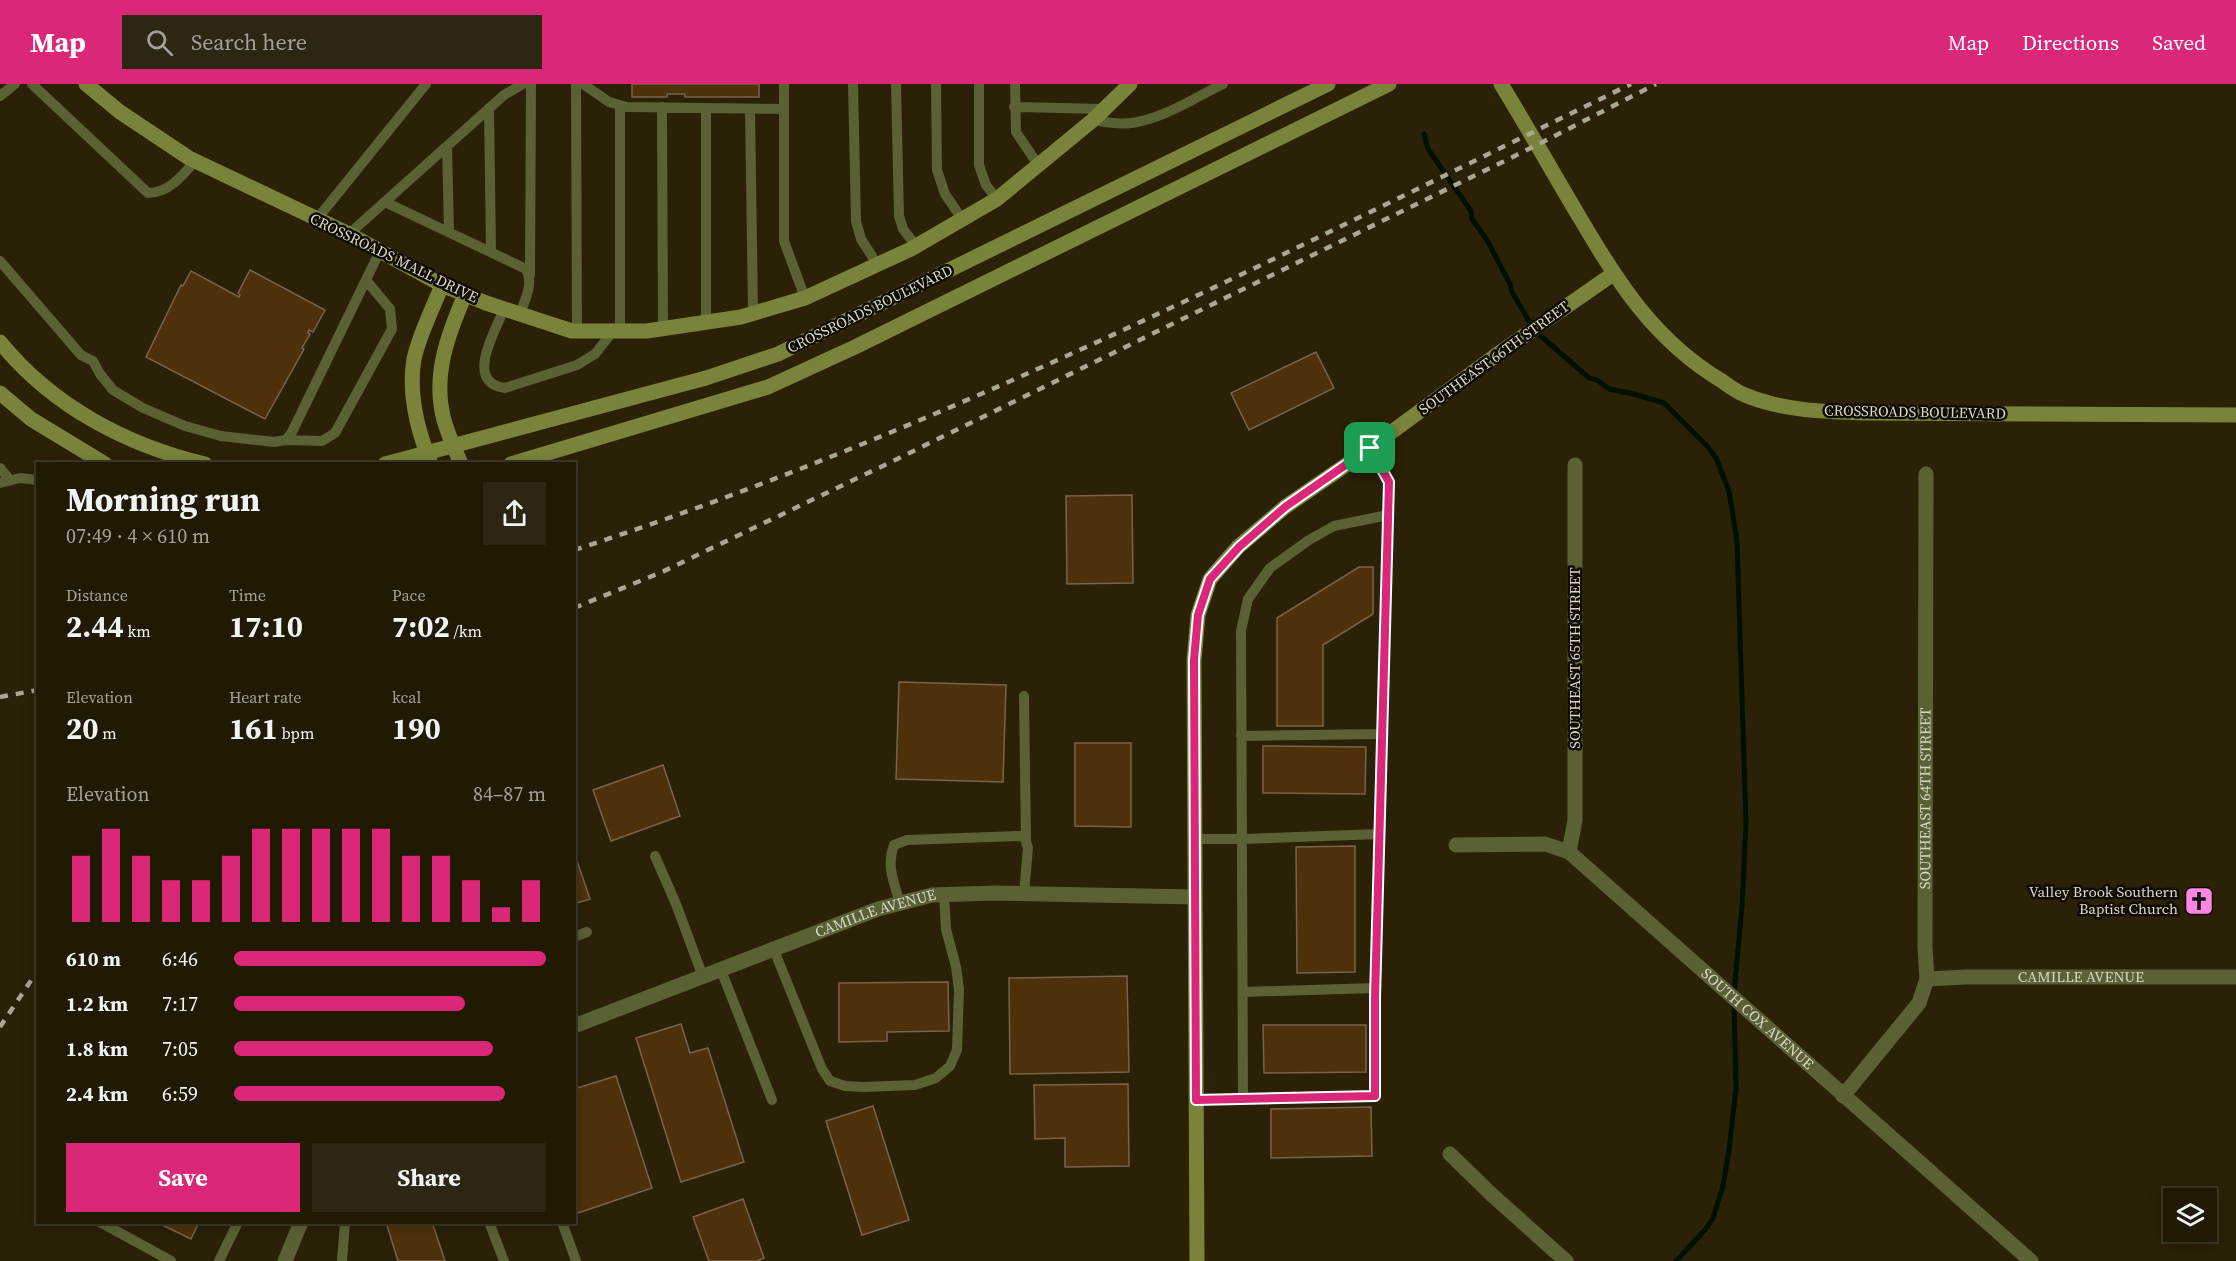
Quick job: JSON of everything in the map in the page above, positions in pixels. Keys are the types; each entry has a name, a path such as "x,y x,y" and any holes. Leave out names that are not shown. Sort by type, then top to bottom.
{"main road":[{"name":"CROSSROADS MALL DRIVE","path":"91,85 120,112 195,161 348,234 442,285 504,309 576,331 616,331 663,329 741,317 804,298 916,246 997,199 1093,120 1130,84"},
{"name":"CROSSROADS BOULEVARD","path":"398,462 429,457 453,444 706,378 778,354 1328,84"},
{"name":"CROSSROADS BOULEVARD","path":"518,462 768,387 855,347 1389,84"},
{"name":"CROSSROADS BOULEVARD","path":"1501,84 1613,273 1645,317 1681,353 1705,371 1745,395 1779,405 1821,411 1867,413 2236,415"},
{"name":"SOUTHEAST 66TH STREET","path":"1197,1261 1194,660 1198,615 1210,579 1239,547 1285,507 1613,273"},
{"path":"429,457 418,426 413,391 414,358 442,285"},
{"path":"459,462 444,420 440,395 441,363 448,335 465,295"},
{"path":"0,342 18,365 62,401 113,432 167,455 197,462"},
{"path":"0,393 31,419 102,462"}],"street":[{"name":"SOUTHEAST 65TH STREET","path":"1569,852 1575,820 1575,465"},
{"name":"SOUTHEAST 64TH STREET","path":"1843,1096 1919,1003 1927,979 1925,947 1926,474"},
{"name":"SOUTH COX AVENUE","path":"1456,845 1545,844 1569,852 2031,1261"},
{"name":"CAMILLE AVENUE","path":"576,1025 878,909 932,895 1194,897"},
{"name":"CAMILLE AVENUE","path":"1927,979 2236,977"},
{"path":"1450,1154 1566,1261"},
{"path":"285,1261 300,1224"}],"lane":[{"path":"0,96 15,84"},
{"path":"32,84 148,193 165,189 177,181 195,161"},
{"path":"317,219 426,84"},
{"path":"348,234 504,95 523,84"},
{"path":"520,314 530,285 531,84"},
{"path":"576,84 576,331"},
{"path":"584,84 609,102 620,106 784,109"},
{"path":"784,84 784,241 804,298"},
{"path":"896,84 900,216 903,229 916,246"},
{"path":"936,84 937,170 945,194 962,219"},
{"path":"979,84 979,165 986,185 997,199"},
{"path":"1015,84 1016,132 1039,166"},
{"path":"1093,120 1124,123 1155,117 1223,84"},
{"path":"853,87 856,221 861,239 878,264"},
{"path":"504,309 485,357 484,371 487,380 494,386 505,388 576,365 595,354 616,331 620,106"},
{"path":"662,107 663,329"},
{"path":"1014,107 1105,109"},
{"path":"489,108 491,252"},
{"path":"706,108 706,322"},
{"path":"750,109 753,313"},
{"path":"447,146 449,232"},
{"path":"385,202 526,269 530,275"},
{"path":"286,440 292,432 380,251"},
{"path":"0,261 81,355 93,361 100,375 113,390 143,408 185,426 221,436 274,442 322,441 335,433 392,328 390,309 366,280"},
{"path":"1196,1100 1375,1096 1375,988 1389,482 1370,448"},
{"path":"0,468 5,481 20,478 36,480"},
{"path":"1243,1099 1241,631 1248,599 1270,568 1309,540 1334,526 1388,515"},
{"path":"1024,696 1026,843"},
{"path":"1241,736 1382,734"},
{"path":"1194,839 1379,834"},
{"path":"900,903 890,866 890,856 894,845 907,840 1021,836 1025,838 1028,848 1024,894"},
{"path":"656,856 703,977"},
{"path":"774,950 822,1069 830,1081 844,1086 863,1088 915,1085 936,1078 950,1066 957,1050 959,989 946,929 944,894"},
{"path":"576,936 587,932"},
{"path":"721,970 772,1100"},
{"path":"1243,992 1375,988"},
{"path":"103,1224 171,1261"},
{"path":"219,1261 237,1224"},
{"path":"342,1261 345,1224"},
{"path":"490,1224 504,1261"},
{"path":"562,1224 576,1261"}],"building":[{"path":"632,84 759,84 759,97 685,97 685,94 667,94 667,97 632,97"},
{"path":"250,270 325,310 313,332 309,330 310,334 302,348 304,349 265,419 146,357 181,285 183,286 191,271 239,297 238,293"},
{"path":"1316,352 1334,388 1249,430 1231,393"},
{"path":"1132,495 1133,583 1067,584 1066,496"},
{"path":"1359,567 1373,567 1373,614 1323,645 1323,726 1277,726 1277,618"},
{"path":"899,682 1006,685 1003,782 896,779"},
{"path":"1075,743 1131,743 1131,827 1075,826"},
{"path":"1263,746 1366,747 1365,794 1263,793"},
{"path":"663,765 680,816 611,841 593,790"},
{"path":"1355,846 1355,972 1297,973 1296,847"},
{"path":"576,858 590,899 576,903"},
{"path":"1127,976 1129,1072 1010,1074 1009,978"},
{"path":"948,982 949,1031 887,1032 887,1041 839,1042 839,983"},
{"path":"681,1024 690,1053 708,1048 744,1162 681,1182 636,1038"},
{"path":"1263,1025 1366,1025 1366,1072 1264,1073"},
{"path":"616,1076 652,1188 578,1213 576,1208 576,1088"},
{"path":"1128,1084 1129,1166 1065,1167 1065,1138 1035,1139 1034,1085"},
{"path":"873,1106 909,1220 862,1235 826,1121"},
{"path":"1371,1107 1372,1156 1271,1158 1271,1109"},
{"path":"743,1199 764,1258 757,1261 709,1261 693,1217"},
{"path":"160,1224 198,1224 191,1239"},
{"path":"387,1224 433,1224 445,1261 398,1261"}],"waterway":[{"path":"1424,134 1428,149 1471,211 1472,219 1487,240 1512,292 1535,331 1589,378 1597,380 1609,389 1664,403 1708,447 1716,458 1729,491 1737,541 1746,823 1742,907 1734,993"},
{"path":"1676,1261 1713,1218 1723,1186 1736,1088 1734,1002"}],"railway":[{"path":"576,549 711,503 846,451 979,395 1242,274 1631,84"},
{"path":"576,607 662,572 893,461 1537,145 1656,84"},
{"path":"0,697 36,690"},
{"path":"0,1027 36,973"}],"place":[{"name":"Valley Brook Southern Baptist Church","path":"2199,901"}],"route":[{"path":"1370,448 1389,482 1375,998 1375,1096 1196,1100 1194,660 1198,615 1210,579 1239,547 1285,507 1370,448"}]}
